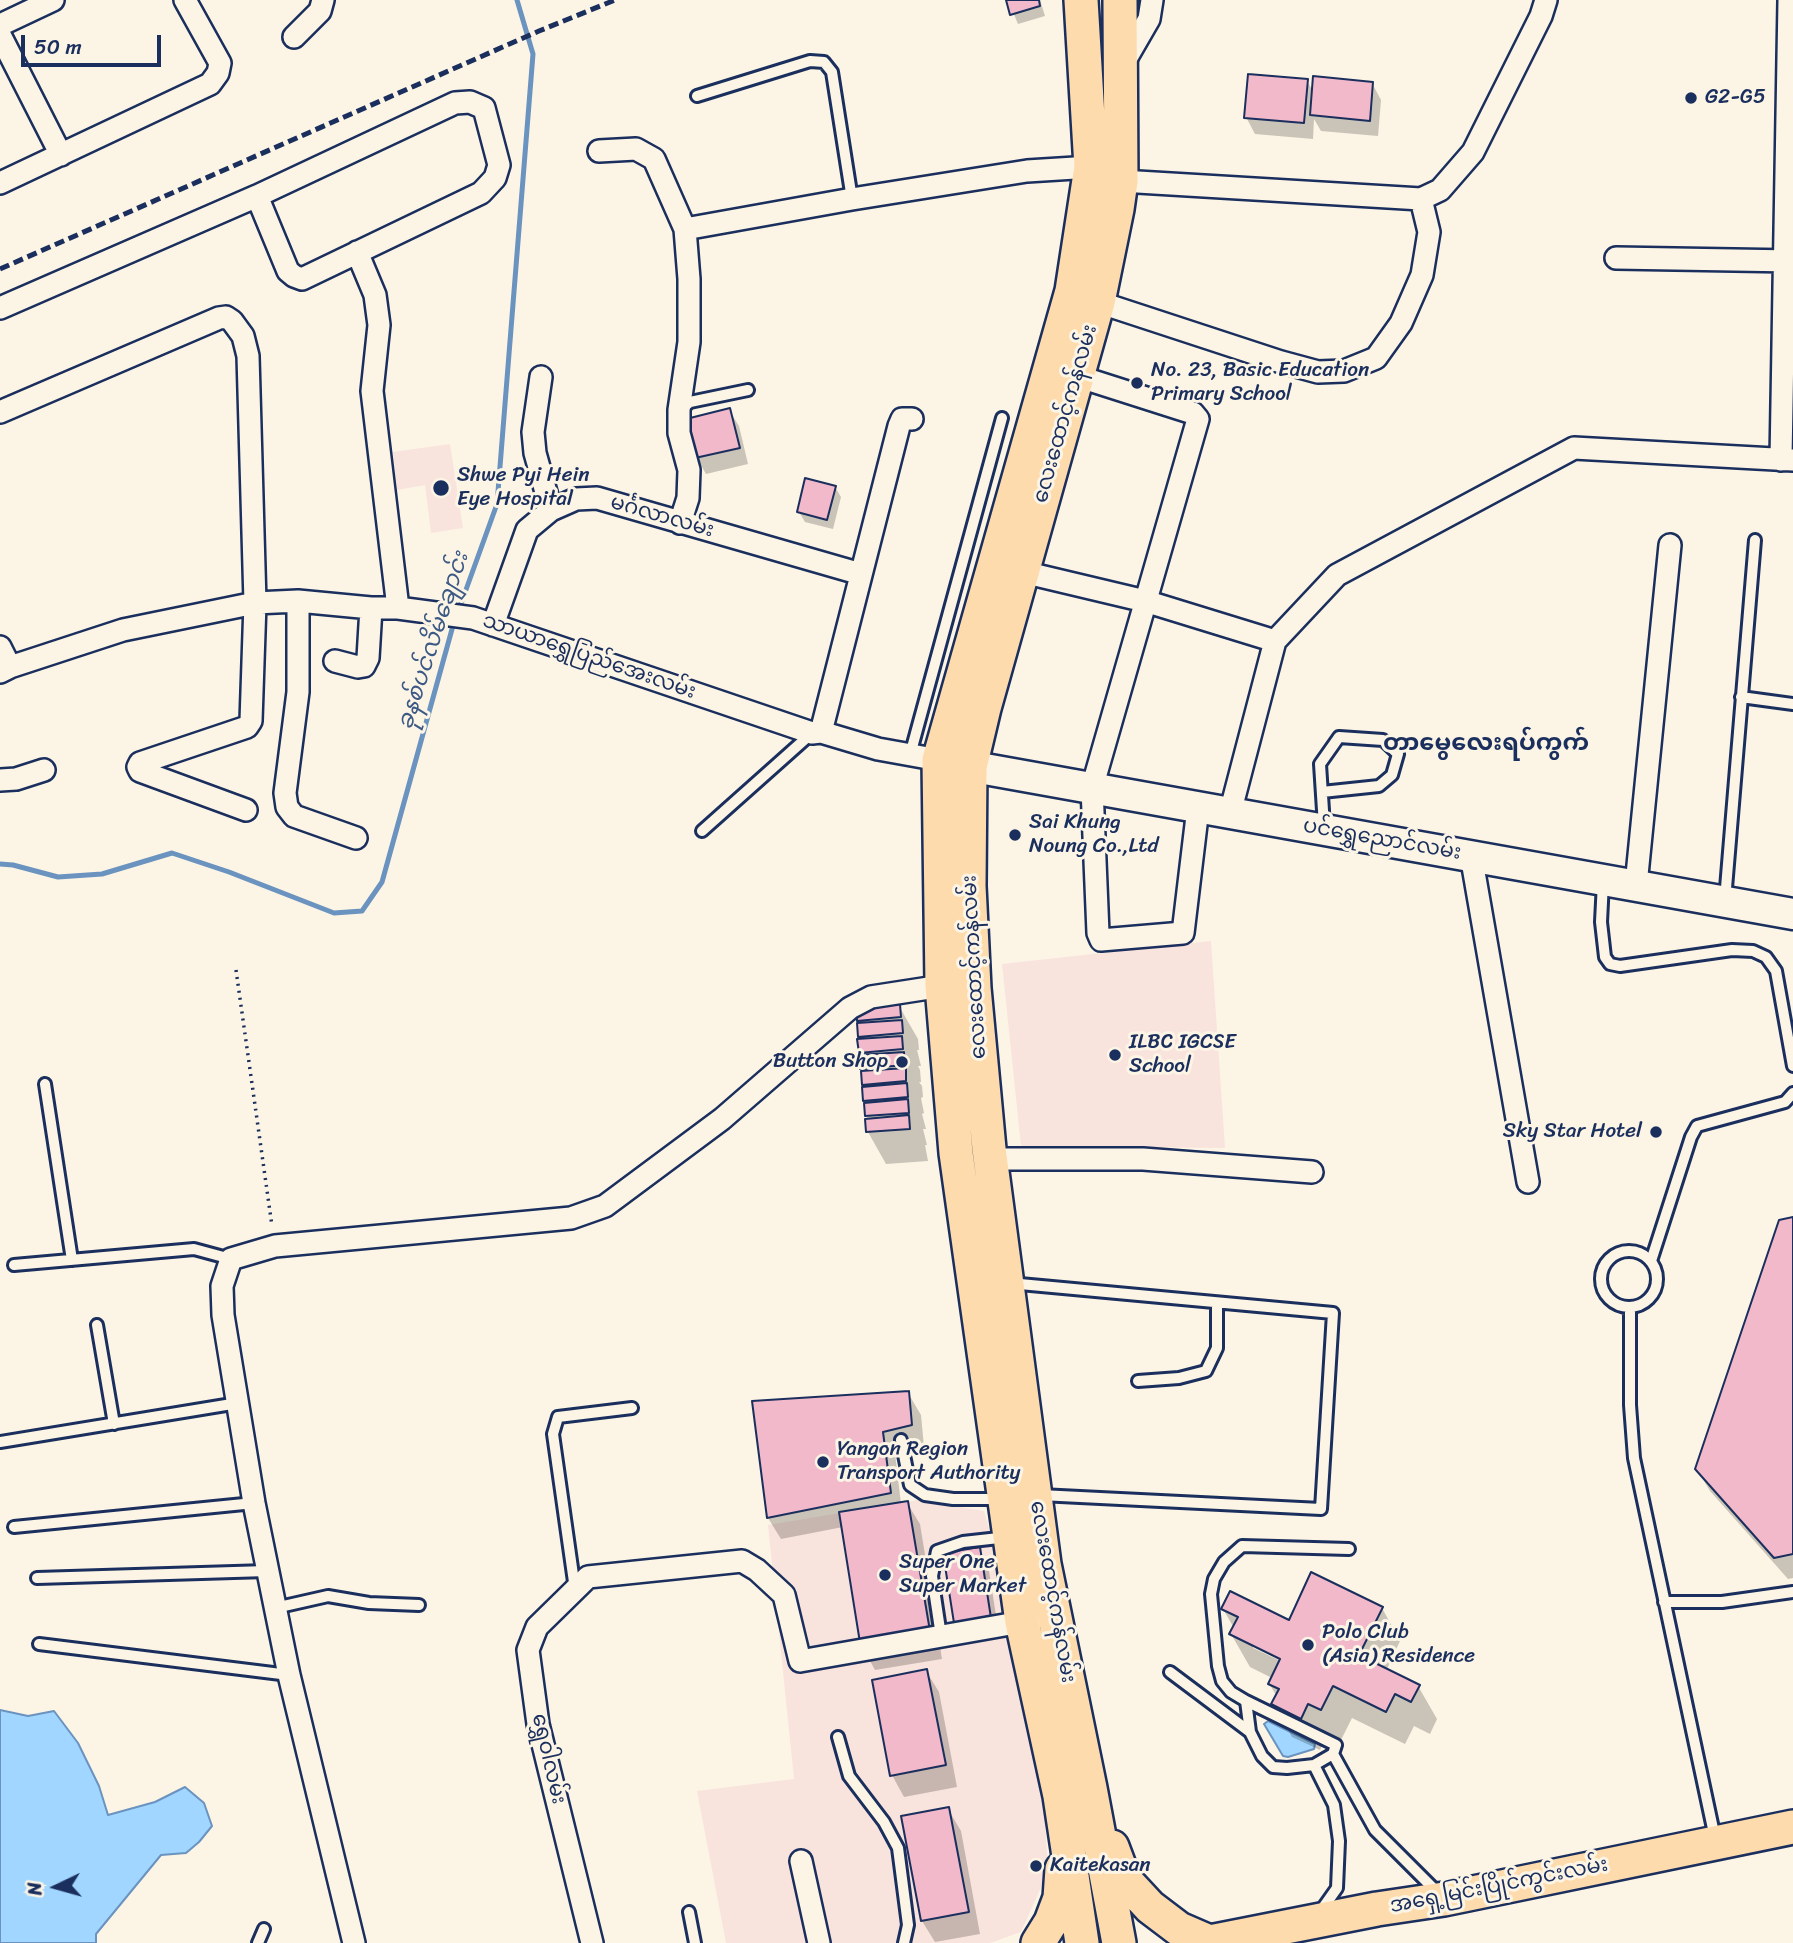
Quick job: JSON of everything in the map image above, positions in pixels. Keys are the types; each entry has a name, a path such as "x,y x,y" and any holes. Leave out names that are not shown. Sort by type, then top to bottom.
{"main road":[{"name":"လေးထောင့်ကန်လမ်း","path":"1081,0 1091,167 1051,417 1017,555 984,708 940,761 942,986 956,1153 1025,1525 1038,1619 1075,1792 1119,1943"},
{"name":"လေးထောင့်ကန်လမ်း","path":"1051,417 1077,376 1098,302 1117,209 1121,181 1120,0"},
{"name":"လေးထောင့်ကန်လမ်း","path":"940,761 969,886 974,988 989,1154 1007,1283 1025,1525"},
{"path":"956,1153 989,1154"},
{"name":"လေးထောင့်ကန်လမ်း","path":"1075,1792 1082,1943"},
{"path":"1075,1792 1124,1879 1150,1907 1180,1929 1207,1943"},
{"path":"1038,1943 1051,1922 1060,1898 1075,1792"},
{"name":"အရှေ့မြင်းပြိုင်ကွင်းလမ်း","path":"1207,1943 1444,1899 1793,1827"}],"street":[{"path":"0,25 52,0"},
{"path":"0,183 209,84 218,73 220,63 186,0"},
{"path":"295,37 320,11 323,0"},
{"path":"1122,68 1149,19 1152,0"},
{"path":"1121,181 1421,199 1440,190 1473,152 1541,16 1546,0"},
{"path":"1230,813 1275,641 1337,576 1574,448 1787,460 1789,0"},
{"path":"0,35 61,155"},
{"path":"0,308 257,196 455,103 471,102 484,108 499,165 495,178 481,193 302,279 288,271 257,196"},
{"path":"600,151 636,149 654,159 685,229 690,279 689,342 679,410 680,433 689,470 688,498 680,523"},
{"path":"685,229 852,199 1027,172 1091,167"},
{"path":"1098,302 1281,362 1318,372 1344,371 1376,358 1401,323 1412,299 1422,275 1429,232 1421,199"},
{"path":"357,252 375,295 379,325 372,391 398,608"},
{"path":"1616,258 1789,261"},
{"path":"0,412 226,317 243,336 248,356 255,603 252,714 247,727 140,763 138,767 140,771 246,810"},
{"path":"1077,376 1193,413 1198,419 1092,789 1098,933 1101,940 1183,933 1198,808"},
{"path":"541,377 533,432 535,453 551,509"},
{"path":"817,733 899,426 902,419 912,419"},
{"name":"မင်္ဂလာလမ်း","path":"483,621 527,530 551,509 576,499 597,498 860,575"},
{"path":"1636,885 1670,545"},
{"path":"1017,555 1145,601 1275,641"},
{"path":"298,601 299,682 285,793 287,807 294,816 356,838"},
{"name":"သာယာရွှေပြည်အေးလမ်း","path":"5,669 123,630 255,603 298,601 398,608 483,621 817,733 940,761"},
{"path":"335,661 364,666 368,658 372,608"},
{"path":"0,647 5,669"},
{"name":"ပင်ရွှေညောင်လမ်း","path":"940,761 1793,914"},
{"path":"0,780 16,779 44,770"},
{"path":"1471,855 1528,1182"},
{"path":"354,1943 289,1675 254,1503 223,1315 222,1286 231,1258 275,1246 571,1218 605,1206 722,1119 850,1008 871,997 942,986"},
{"path":"989,1154 1143,1159 1312,1172"},
{"name":"ရွှေဝါလမ်း","path":"592,1943 538,1724 528,1650 537,1627 588,1577 742,1561 757,1570 783,1595 798,1660 941,1636"},
{"path":"941,1636 1038,1619"},
{"path":"801,1861 819,1943"}],"lane":[{"path":"697,96 810,61 824,62 832,72 852,199"},
{"path":"679,410 690,402 748,390"},
{"path":"940,761 1002,418"},
{"path":"1724,902 1755,540"},
{"path":"1741,697 1793,704"},
{"path":"702,831 817,733"},
{"path":"1322,792 1379,786 1392,775 1398,754 1384,740 1339,737 1320,764 1324,830"},
{"path":"1604,879 1601,922 1605,957 1610,964 1620,966 1732,950 1753,951 1766,957 1776,971 1793,1066"},
{"path":"44,1084 72,1260"},
{"path":"1651,1261 1691,1137 1697,1126 1785,1102 1793,1093"},
{"path":"14,1265 194,1249 231,1258"},
{"path":"1628,1250 1636,1251 1651,1261 1655,1269 1656,1286 1646,1301 1630,1307 1613,1302 1602,1289 1602,1271 1611,1257 1628,1250"},
{"path":"941,1636 932,1576 937,1551 963,1542 1025,1525 1321,1509 1333,1313 1007,1283"},
{"path":"1138,1381 1179,1378 1206,1371 1217,1348 1217,1303"},
{"path":"1630,1307 1630,1405 1634,1458 1716,1842"},
{"path":"97,1325 114,1424"},
{"path":"0,1443 238,1402"},
{"path":"575,1590 553,1434 558,1417 632,1408"},
{"path":"901,1440 910,1485 925,1495 954,1499 1025,1525"},
{"path":"14,1527 254,1503"},
{"path":"1246,1701 1250,1732 1262,1756 1273,1767 1314,1765 1333,1754 1336,1745 1246,1701 1222,1681 1211,1594 1214,1579 1224,1562 1242,1546 1349,1549"},
{"path":"37,1578 267,1571"},
{"path":"1664,1602 1722,1602 1793,1592"},
{"path":"275,1608 328,1596 369,1603 419,1605"},
{"path":"39,1644 289,1675"},
{"path":"1170,1672 1250,1732"},
{"path":"838,1737 849,1776 884,1822 898,1848 908,1925 904,1943"},
{"path":"1333,1754 1375,1830 1444,1899"},
{"path":"1313,1922 1337,1888 1339,1841 1334,1805 1314,1765"},
{"path":"689,1912 695,1943"},
{"path":"258,1943 264,1929"}],"path":[{"path":"236,970 275,1246"}],"shaded area":[{"name":"Shwe Pyi Hein Eye Hospital","path":"450,444 463,528 431,533 425,485 397,490 393,452"},
{"name":"ILBC IGCSE School","path":"1211,941 1225,1148 1021,1146 1002,964"},
{"path":"918,1500 984,1511 1001,1569 1007,1623 1044,1803 1048,1872 1021,1932 990,1943 726,1943 697,1791 794,1779 768,1525"}],"water":[{"path":"0,1710 28,1716 54,1711 78,1743 99,1786 108,1815 155,1802 185,1787 204,1803 212,1826 186,1853 161,1855 96,1934 96,1943 0,1943"},
{"path":"1268,1721 1315,1744 1314,1749 1283,1756 1264,1724"}],"building":[{"path":"1006,0 1039,0 1040,6 1010,15"},
{"path":"1248,74 1308,79 1304,123 1244,118"},
{"path":"1313,76 1373,82 1370,121 1310,115"},
{"path":"730,408 740,448 695,458 686,419"},
{"path":"805,478 836,486 827,520 797,512"},
{"path":"900,1004 901,1017 857,1021 856,1008"},
{"path":"902,1020 903,1033 858,1037 857,1023"},
{"path":"902,1036 903,1049 859,1053 857,1039"},
{"path":"904,1052 905,1065 860,1069 859,1055"},
{"path":"906,1068 906,1081 862,1085 861,1071"},
{"path":"907,1083 908,1097 863,1101 862,1087"},
{"path":"908,1099 909,1113 865,1116 864,1103"},
{"path":"909,1115 910,1129 866,1132 865,1119"},
{"path":"1793,1217 1793,1554 1774,1558 1695,1469 1779,1220"},
{"name":"Yangon Region Transport Authority","path":"909,1391 912,1425 883,1432 891,1493 767,1518 752,1401"},
{"name":"Super One Super Market","path":"908,1501 931,1637 861,1649 839,1512"},
{"path":"980,1547 991,1618 954,1623 943,1553"},
{"name":"Polo Club (Asia) Residence","path":"1311,1572 1383,1607 1359,1655 1420,1685 1411,1702 1395,1694 1386,1712 1333,1686 1321,1710 1308,1704 1301,1719 1271,1704 1279,1689 1268,1684 1280,1659 1229,1634 1238,1617 1221,1609 1230,1591 1289,1620"},
{"path":"927,1669 946,1765 890,1776 872,1680"},
{"path":"949,1807 969,1912 921,1921 901,1816"}],"waterway":[{"name":"ခုနစ်ပင်လိမ်ချောင်း","path":"459,609 497,504 533,54 517,0"},
{"name":"ခုနစ်ပင်လိမ်ချောင်း","path":"0,864 58,877 102,874 172,853 334,913 362,911 382,882 454,622"}],"railway":[{"path":"0,269 615,0"}],"place":[{"name":"G2-G5","path":"1691,98"},
{"name":"No. 23, Basic Education Primary School","path":"1137,383"},
{"name":"Shwe Pyi Hein Eye Hospital","path":"441,488"},
{"name":"Sai Khung Noung Co.,Ltd","path":"1015,835"},
{"name":"ILBC IGCSE School","path":"1115,1055"},
{"name":"Button Shop","path":"902,1062"},
{"name":"Sky Star Hotel","path":"1656,1132"},
{"name":"Yangon Region Transport Authority","path":"823,1462"},
{"name":"Super One Super Market","path":"885,1575"},
{"name":"Polo Club (Asia) Residence","path":"1308,1645"},
{"name":"Kaitekasan","path":"1036,1866"}],"district":[{"name":"တာမွေလေးရပ်ကွက်","path":"1486,744"}]}
